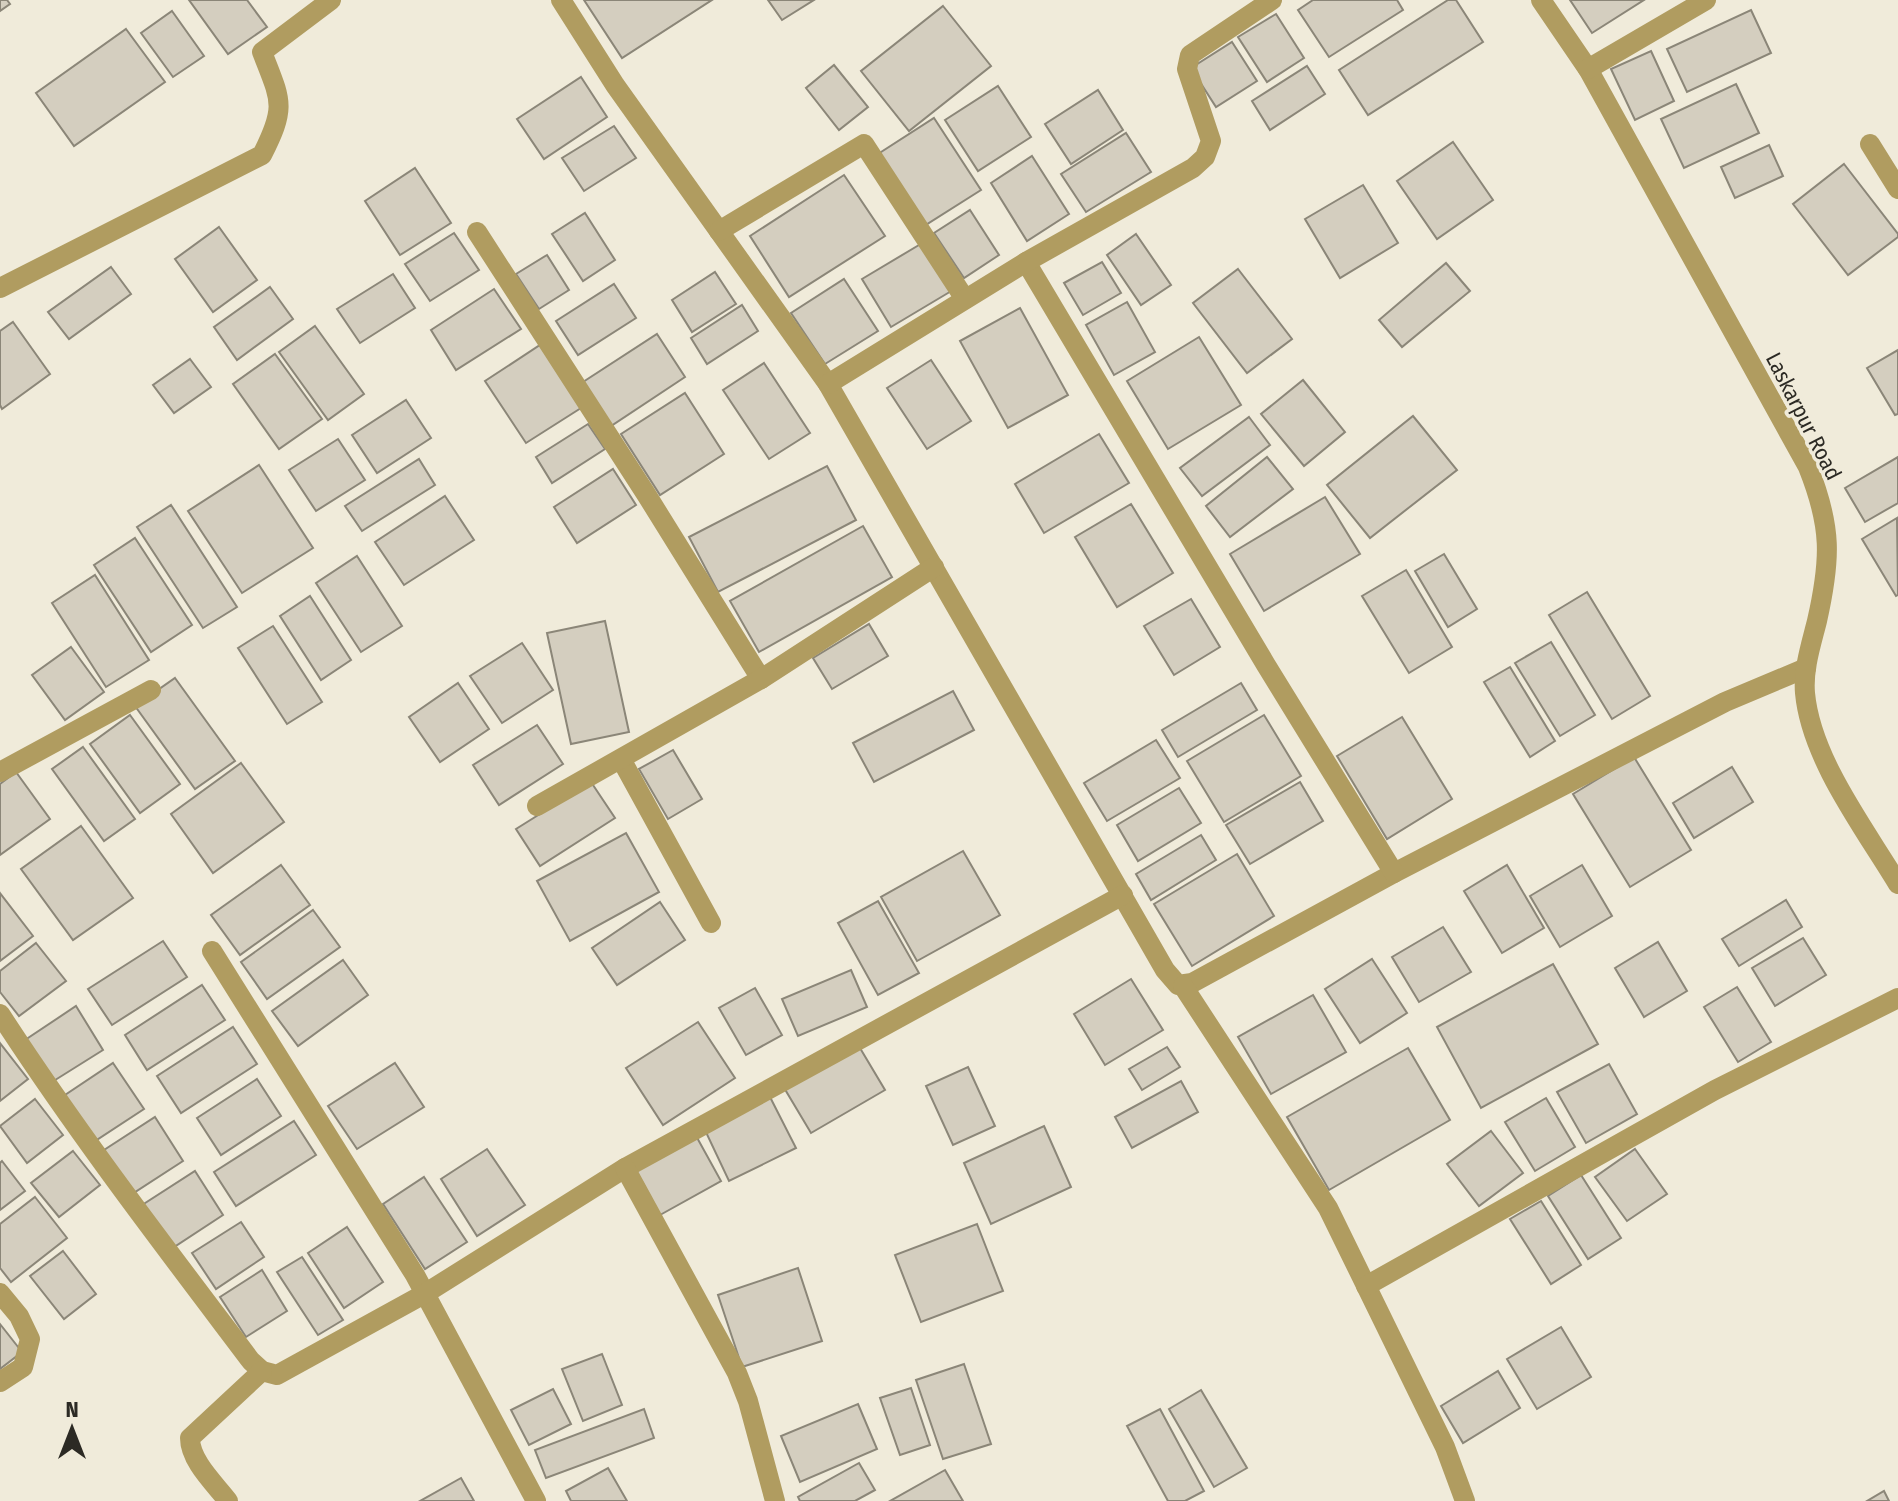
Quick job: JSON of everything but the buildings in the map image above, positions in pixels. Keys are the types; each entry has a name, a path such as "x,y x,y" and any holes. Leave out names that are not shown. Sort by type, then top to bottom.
{"street":[{"path":"0,288 262,155 278,123 280,98 262,52 331,0"},
{"path":"561,0 615,85 828,384 1165,970 1173,982 1183,986 1328,1208 1445,1447 1465,1501"},
{"path":"828,384 1026,262 1193,168 1205,157 1211,141 1187,69 1190,55 1272,0"},
{"name":"Laskarpur Road","path":"1541,0 1588,69 1808,467 1825,516 1829,555 1826,584 1806,668 1805,694 1816,736 1844,795 1898,884"},
{"path":"1588,69 1706,0"},
{"path":"719,231 864,144 965,299"},
{"path":"1870,144 1898,189"},
{"path":"477,232 761,679"},
{"path":"1026,262 1394,873"},
{"path":"537,806 761,679 934,567"},
{"path":"1183,986 1725,702 1806,668"},
{"path":"0,772 151,690"},
{"path":"621,759 711,923"},
{"path":"0,1014 170,1257 251,1361 271,1375 284,1373 426,1293 625,1168 1123,895"},
{"path":"212,951 426,1293 536,1501"},
{"path":"1366,1286 1715,1090 1898,998"},
{"path":"625,1168 737,1373 748,1401 775,1501"},
{"path":"0,1293 19,1316 30,1339 23,1367 0,1382"},
{"path":"228,1501 196,1459 190,1448 190,1438 262,1371"}]}
